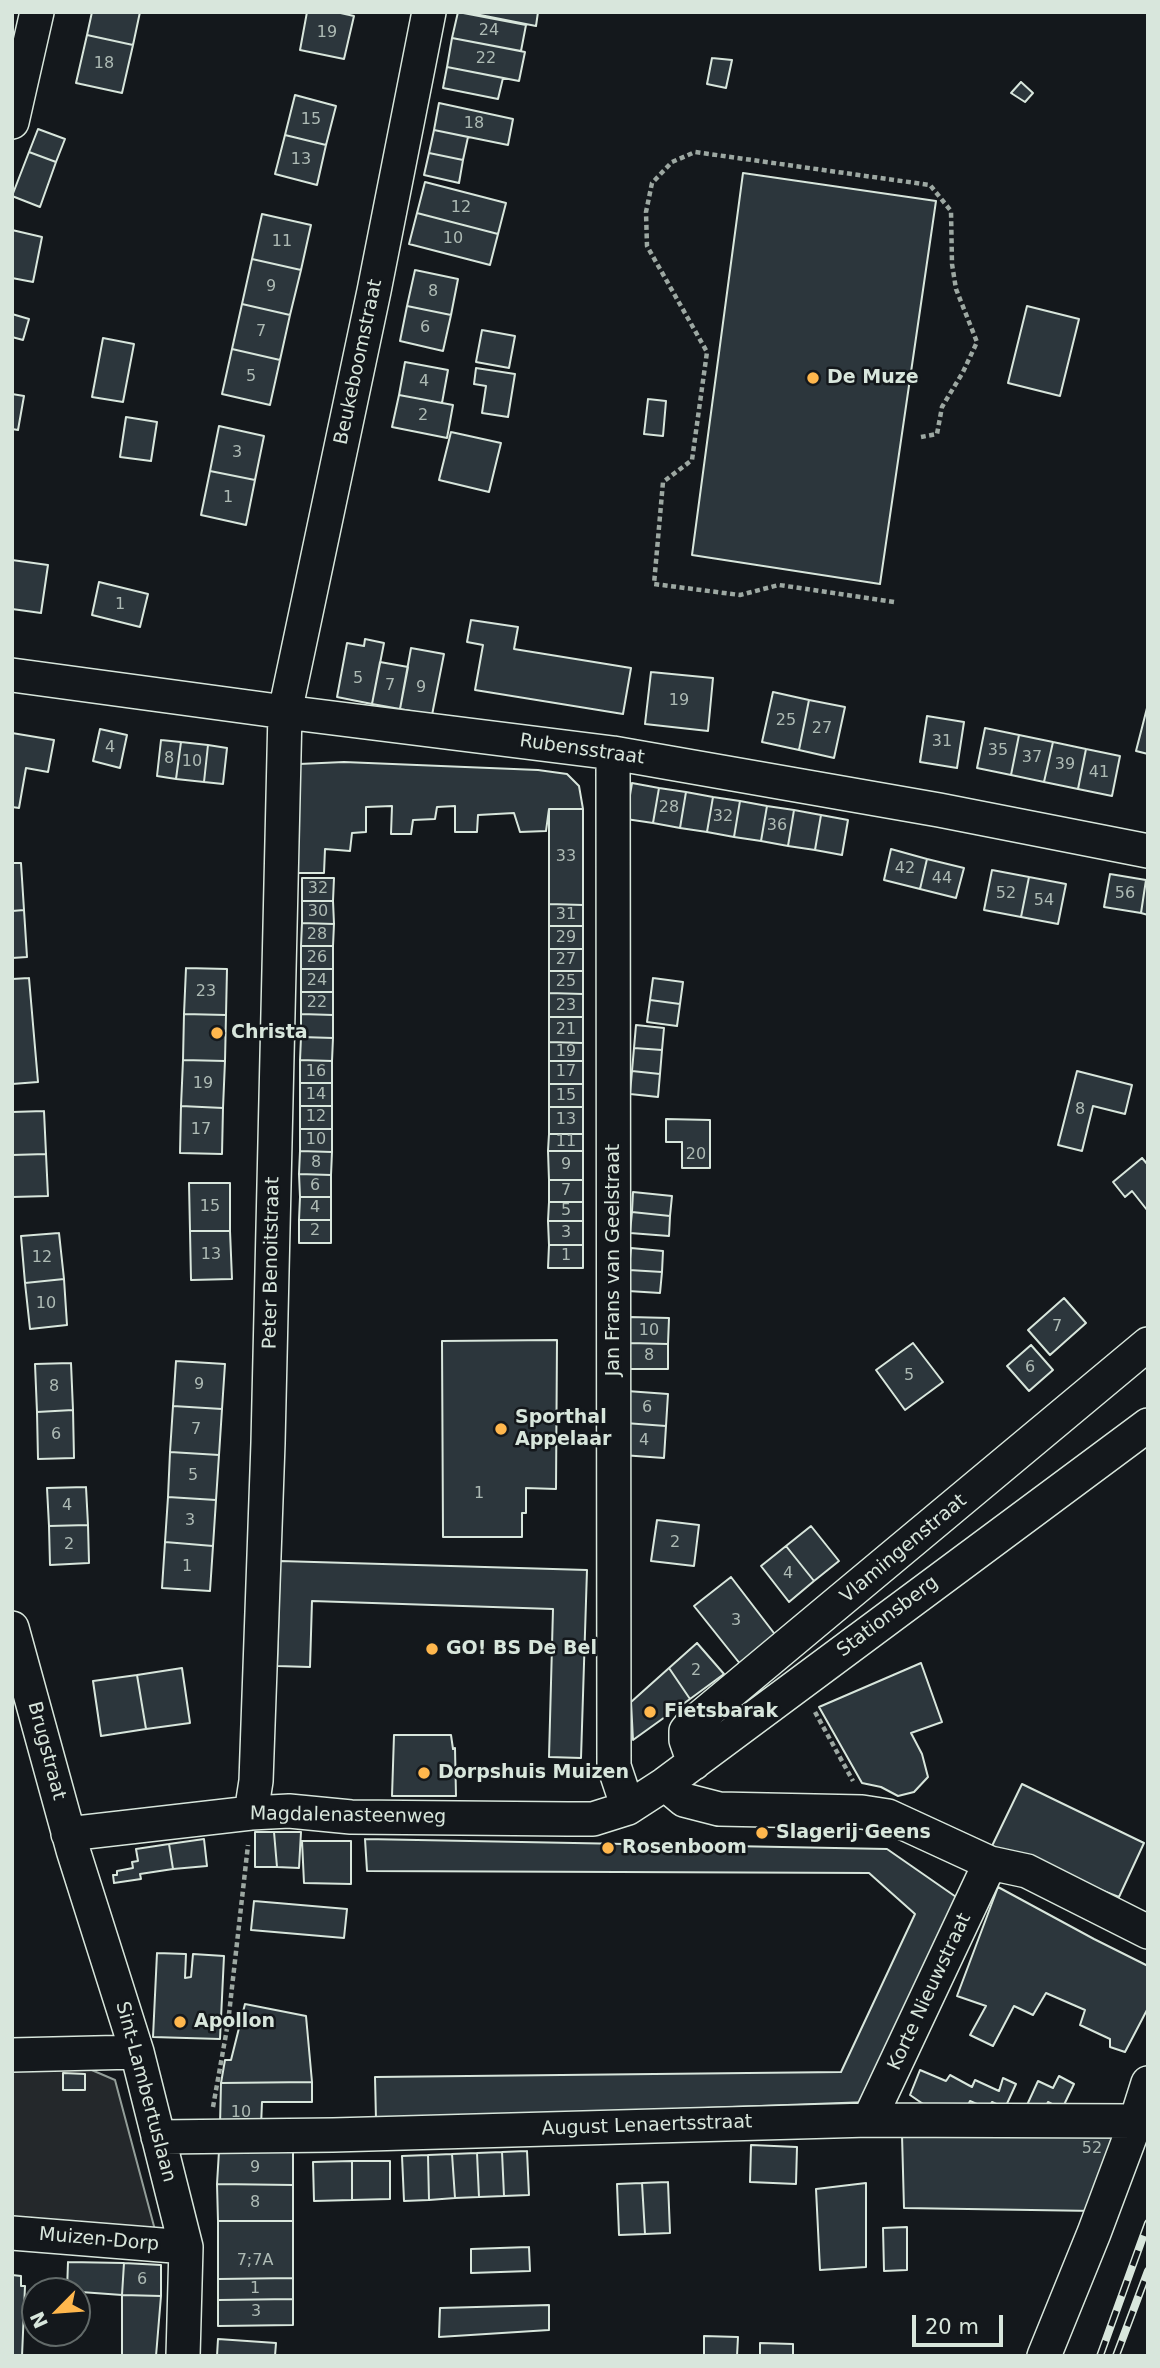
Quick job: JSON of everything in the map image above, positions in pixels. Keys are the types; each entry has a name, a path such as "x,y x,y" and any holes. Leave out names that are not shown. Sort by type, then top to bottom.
{"street":[{"path":"12,122 37,12"},
{"name":"Beukeboomstraat","path":"285,712 429,12"},
{"name":"Rubensstraat","path":"12,674 613,753 939,810 1148,851"},
{"name":"Peter Benoitstraat","path":"251,1813 257,1781 268,1456 285,712"},
{"name":"Jan Frans van Geelstraat","path":"613,753 614,1766 628,1808"},
{"name":"Vlamingenstraat","path":"694,1763 686,1740 686,1731 690,1726 1148,1344"},
{"name":"Stationsberg","path":"628,1808 694,1763 1148,1425"},
{"name":"Brugstraat","path":"12,1628 68,1834"},
{"path":"665,1784 684,1800 719,1809 862,1812 888,1816 990,1863 1027,1871 1148,1932"},
{"name":"Magdalenasteenweg","path":"68,1834 289,1811 351,1817 593,1819 628,1808"},
{"name":"Sint-Lambertuslaan","path":"68,1834 137,2053 186,2247 183,2356"},
{"name":"Korte Nieuwstraat","path":"869,2120 990,1863"},
{"path":"12,2055 137,2053"},
{"path":"1044,2356 1136,2122 1148,2083"},
{"name":"August Lenaertsstraat","path":"158,2137 208,2138 869,2120 1136,2122"},
{"name":"Muizen-Dorp","path":"12,2234 186,2247"}],"path":[{"path":"894,602 779,585 740,595 654,584 663,482 692,460 707,352 647,246 646,212 652,183 672,162 695,152 930,185 951,211 952,264 956,289 977,342 942,407 937,434 921,437"},
{"path":"799,1684 857,1788 862,1812"},
{"path":"208,2138 228,2023 251,1813"}],"shaded area":[{"path":"12,2066 87,2068 115,2080 155,2230 12,2222"}],"building":[{"path":"92,12 140,12 133,45 87,35"},
{"path":"307,12 336,12 354,16 344,59 300,50"},
{"path":"458,12 526,25 521,51 452,38"},
{"path":"465,12 538,12 536,26"},
{"path":"87,35 133,45 122,93 76,83"},
{"path":"452,38 525,52 519,81 447,67"},
{"path":"712,58 732,60 726,88 707,84"},
{"path":"447,67 503,78 498,99 443,88"},
{"path":"1021,82 1033,93 1025,102 1011,93"},
{"path":"295,95 336,106 326,145 285,135"},
{"path":"439,103 513,119 508,145 434,130"},
{"path":"38,129 65,139 56,162 29,152"},
{"path":"434,130 468,137 463,160 429,153"},
{"path":"285,135 326,145 317,185 275,174"},
{"path":"29,152 56,162 40,207 12,196"},
{"path":"429,153 463,160 459,183 424,175"},
{"name":"De Muze","path":"743,173 936,201 880,584 692,555"},
{"path":"425,182 506,203 498,234 417,213"},
{"path":"417,213 498,234 490,265 409,244"},
{"path":"262,214 311,225 301,270 252,259"},
{"path":"12,230 42,237 33,282 12,278"},
{"path":"252,259 301,270 290,315 242,304"},
{"path":"415,270 458,279 451,315 407,306"},
{"path":"242,304 290,315 280,360 232,349"},
{"path":"407,306 451,315 443,351 400,341"},
{"path":"1027,306 1079,319 1060,396 1008,383"},
{"path":"12,314 29,319 23,340 12,337"},
{"path":"482,330 515,336 509,368 476,362"},
{"path":"103,338 134,344 123,402 92,397"},
{"path":"232,349 280,360 270,405 222,394"},
{"path":"405,362 448,370 442,403 399,395"},
{"path":"476,368 515,374 508,417 482,413 486,386 474,384"},
{"path":"12,394 24,396 18,430 12,429"},
{"path":"399,395 453,405 447,438 392,427"},
{"path":"648,399 666,401 663,436 644,434"},
{"path":"126,417 157,422 151,461 120,457"},
{"path":"219,426 264,436 255,480 210,471"},
{"path":"451,432 501,443 489,492 439,480"},
{"path":"210,471 255,480 246,525 201,515"},
{"path":"12,560 48,565 41,613 12,609"},
{"path":"99,582 148,594 140,627 92,615"},
{"path":"471,620 518,627 514,649 631,668 623,714 475,690 483,645 467,642"},
{"path":"365,639 384,643 372,704 337,697 347,643 364,646"},
{"path":"411,648 444,654 432,715 400,709"},
{"path":"380,662 408,667 400,709 372,704"},
{"path":"651,672 713,678 708,731 645,724"},
{"path":"773,692 809,700 799,750 762,742"},
{"path":"809,700 845,707 834,758 799,750"},
{"path":"1148,708 1148,754 1136,751"},
{"path":"927,716 964,722 957,768 920,762"},
{"path":"985,728 1019,735 1011,775 977,768"},
{"path":"100,729 127,735 120,768 93,761"},
{"path":"12,733 54,740 48,772 26,768 19,808 12,807"},
{"path":"1019,735 1053,742 1044,782 1011,775"},
{"path":"161,740 181,742 176,779 157,776"},
{"path":"181,742 208,745 204,782 176,779"},
{"path":"1053,742 1086,749 1078,789 1044,782"},
{"path":"208,745 227,748 223,784 204,782"},
{"path":"1086,749 1120,756 1112,796 1078,789"},
{"path":"344,762 538,770 567,774 579,786 583,809 549,809 546,831 520,832 514,813 478,815 477,832 455,832 455,806 437,807 435,819 413,820 411,834 391,834 392,806 366,807 366,832 352,833 350,851 325,849 324,873 297,873 299,764"},
{"path":"632,783 659,788 653,823 626,819"},
{"path":"659,788 686,792 680,828 653,823"},
{"path":"686,792 713,797 707,832 680,828"},
{"path":"713,797 740,801 734,837 707,832"},
{"path":"740,801 767,806 761,841 734,837"},
{"path":"767,806 794,810 788,846 761,841"},
{"path":"549,809 583,809 583,905 549,904"},
{"path":"794,810 821,815 815,850 788,846"},
{"path":"821,815 848,820 842,855 815,850"},
{"path":"891,849 927,859 920,889 884,880"},
{"path":"927,859 964,868 956,898 920,889"},
{"path":"12,863 21,863 24,910 12,911"},
{"path":"992,870 1029,877 1021,917 984,910"},
{"path":"1110,874 1146,880 1141,913 1104,907"},
{"path":"1029,877 1066,884 1058,924 1021,917"},
{"path":"302,878 334,878 333,901 302,901"},
{"path":"1146,880 1148,881 1148,915 1141,913"},
{"path":"302,901 333,901 334,924 302,923"},
{"path":"549,904 583,905 583,926 549,926"},
{"path":"24,910 27,957 12,958 12,911"},
{"path":"302,923 334,924 333,946 301,946"},
{"path":"549,926 583,926 583,949 549,949"},
{"path":"301,946 333,946 333,969 301,969"},
{"path":"549,949 583,949 583,971 549,971"},
{"path":"186,968 227,969 226,1015 184,1014"},
{"path":"301,969 333,969 333,992 301,992"},
{"path":"549,971 583,971 583,994 549,993"},
{"path":"29,978 38,1082 12,1084 12,979"},
{"path":"653,978 683,982 680,1004 650,1000"},
{"path":"301,992 333,992 333,1015 301,1014"},
{"path":"549,993 583,994 583,1017 549,1017"},
{"path":"650,1000 680,1004 677,1026 647,1022"},
{"path":"184,1014 226,1015 225,1061 183,1060"},
{"path":"301,1014 333,1015 333,1038 301,1037"},
{"path":"549,1017 583,1017 583,1043 549,1042"},
{"path":"636,1025 664,1028 662,1050 634,1048"},
{"path":"301,1037 333,1038 332,1061 300,1060"},
{"path":"549,1042 583,1043 583,1061 549,1061"},
{"path":"634,1048 662,1050 660,1074 632,1071"},
{"path":"183,1060 225,1061 223,1108 181,1106"},
{"path":"300,1060 332,1061 332,1083 300,1083"},
{"path":"549,1061 583,1061 583,1084 549,1084"},
{"path":"632,1071 660,1074 658,1097 630,1094"},
{"path":"1077,1071 1132,1085 1125,1114 1093,1106 1082,1151 1058,1145"},
{"path":"300,1083 332,1083 332,1106 300,1106"},
{"path":"549,1084 583,1084 583,1107 549,1107"},
{"path":"181,1106 223,1108 222,1154 180,1153"},
{"path":"300,1106 332,1106 332,1129 300,1129"},
{"path":"549,1107 583,1107 583,1134 549,1134"},
{"path":"44,1111 46,1154 12,1155 12,1112"},
{"path":"666,1119 710,1120 710,1168 682,1168 682,1142 666,1142"},
{"path":"300,1129 332,1129 332,1152 300,1151"},
{"path":"549,1134 583,1134 583,1151 548,1151"},
{"path":"300,1151 332,1152 331,1175 299,1174"},
{"path":"548,1151 583,1151 583,1180 549,1180"},
{"path":"46,1154 48,1196 12,1197 12,1155"},
{"path":"1142,1158 1148,1165 1147,1210 1132,1191 1125,1197 1113,1182"},
{"path":"299,1174 331,1175 331,1197 300,1197"},
{"path":"549,1180 583,1180 583,1202 549,1202"},
{"path":"189,1183 230,1183 230,1231 190,1231"},
{"path":"633,1192 672,1196 670,1216 632,1212"},
{"path":"300,1197 331,1197 331,1220 299,1220"},
{"path":"549,1202 583,1202 583,1221 548,1221"},
{"path":"632,1212 670,1216 669,1236 630,1233"},
{"path":"299,1220 331,1220 331,1243 299,1243"},
{"path":"548,1221 583,1221 583,1245 549,1245"},
{"path":"190,1231 230,1231 232,1279 191,1280"},
{"path":"59,1233 64,1279 25,1283 21,1236"},
{"path":"549,1245 583,1245 583,1268 548,1268"},
{"path":"631,1248 663,1251 662,1272 629,1270"},
{"path":"629,1270 662,1272 660,1293 628,1291"},
{"path":"64,1279 67,1325 30,1329 25,1283"},
{"path":"1064,1298 1086,1323 1050,1355 1028,1330"},
{"path":"630,1317 669,1318 668,1344 630,1343"},
{"path":"557,1340 556,1489 526,1488 522,1537 443,1537 442,1341"},
{"path":"630,1343 668,1344 668,1369 629,1369"},
{"path":"913,1343 943,1382 905,1410 876,1370"},
{"path":"1031,1345 1053,1370 1029,1391 1007,1366"},
{"path":"176,1361 225,1364 222,1409 173,1406"},
{"path":"71,1363 73,1410 37,1412 35,1364"},
{"path":"627,1391 668,1394 666,1426 625,1423"},
{"path":"173,1406 222,1409 219,1455 170,1452"},
{"path":"73,1410 74,1458 38,1459 37,1412"},
{"path":"625,1423 666,1426 664,1458 622,1455"},
{"path":"170,1452 219,1455 216,1500 168,1497"},
{"path":"86,1487 88,1525 49,1526 47,1488"},
{"path":"168,1497 216,1500 213,1546 165,1542"},
{"path":"657,1520 699,1525 694,1566 651,1561"},
{"path":"88,1525 89,1563 50,1565 49,1526"},
{"path":"811,1526 839,1561 814,1581 786,1546"},
{"path":"165,1542 213,1546 210,1591 162,1588"},
{"path":"786,1546 814,1581 789,1602 761,1566"},
{"path":"280,1561 587,1570 581,1758 549,1757 553,1609 312,1601 310,1667 277,1666"},
{"path":"731,1577 777,1637 741,1665 694,1606"},
{"path":"697,1643 724,1674 690,1699 669,1668"},
{"path":"921,1663 942,1722 911,1733 922,1754 928,1777 914,1792 898,1796 881,1787 862,1783 819,1707"},
{"path":"182,1668 190,1723 146,1729 137,1675"},
{"path":"669,1668 690,1699 633,1740 631,1702"},
{"path":"137,1675 146,1729 101,1736 93,1681"},
{"name":"Dorpshuis Muizen","path":"394,1735 451,1735 453,1749 455,1748 456,1796 392,1796"},
{"path":"1022,1784 1144,1843 1119,1897 991,1848"},
{"path":"255,1832 274,1832 277,1867 255,1867"},
{"path":"274,1832 301,1832 299,1868 277,1867"},
{"path":"204,1839 207,1866 173,1869 169,1844"},
{"path":"365,1839 887,1849 959,1899 869,2102 376,2120 375,2077 841,2072 915,1914 869,1873 367,1871"},
{"path":"302,1841 351,1841 351,1884 304,1883"},
{"path":"169,1844 173,1869 140,1874 141,1879 114,1883 113,1875 117,1875 117,1871 133,1868 132,1862 138,1861 136,1849"},
{"path":"998,1887 1148,1966 1148,2008 1125,2052 1110,2047 1110,2039 1080,2025 1085,2010 1046,1993 1033,2015 1014,2006 993,2046 970,2035 986,2006 957,1996"},
{"path":"254,1901 347,1909 344,1938 251,1930"},
{"path":"157,1953 186,1954 185,1978 191,1977 193,1954 224,1956 220,2039 153,2037"},
{"path":"245,2004 306,2016 312,2082 221,2083 225,2060 231,2060"},
{"path":"920,2070 946,2081 950,2075 972,2087 975,2080 999,2091 1003,2078 1016,2084 1005,2108 992,2102 988,2109 970,2101 965,2112 941,2104 932,2110 910,2095"},
{"path":"63,2073 85,2074 85,2090 63,2090"},
{"path":"1059,2076 1074,2084 1062,2109 1048,2102 1043,2113 1027,2105 1038,2081 1053,2088"},
{"path":"312,2082 312,2102 262,2102 261,2126 220,2125 221,2083"},
{"path":"902,2135 1124,2136 1095,2211 904,2208"},
{"path":"751,2145 797,2147 796,2184 750,2182"},
{"path":"219,2151 293,2151 293,2185 217,2184"},
{"path":"527,2151 529,2195 504,2196 502,2152"},
{"path":"502,2152 504,2196 479,2197 477,2153"},
{"path":"477,2153 479,2197 455,2198 452,2154"},
{"path":"452,2154 455,2198 429,2200 428,2155"},
{"path":"428,2155 429,2200 404,2201 402,2156"},
{"path":"352,2161 352,2200 314,2201 313,2162"},
{"path":"352,2161 390,2161 390,2199 352,2200"},
{"path":"668,2182 670,2233 645,2234 642,2183"},
{"path":"642,2183 645,2234 619,2235 617,2184"},
{"path":"866,2183 866,2267 820,2270 816,2189"},
{"path":"217,2184 293,2185 293,2221 218,2221"},
{"path":"218,2221 293,2221 293,2278 218,2279"},
{"path":"907,2227 907,2270 884,2271 883,2228"},
{"path":"529,2247 530,2271 471,2273 471,2249"},
{"path":"68,2262 124,2263 122,2295 91,2293 91,2277 67,2277"},
{"path":"124,2263 161,2265 161,2296 122,2295"},
{"path":"12,2275 21,2276 22,2347 22,2356 12,2356"},
{"path":"293,2278 293,2299 218,2300 218,2279"},
{"path":"122,2295 161,2296 156,2356 122,2356"},
{"path":"293,2299 293,2325 218,2326 218,2300"},
{"path":"549,2305 549,2330 439,2337 440,2308"},
{"path":"704,2336 738,2337 737,2356 704,2356"},
{"path":"218,2339 276,2343 275,2356 217,2356"},
{"path":"760,2343 793,2344 793,2356 760,2356"}],"railway":[{"path":"1100,2356 1148,2223"},
{"path":"1116,2356 1148,2271"}],"place":[{"name":"De Muze","path":"813,378"},
{"name":"Christa","path":"217,1033"},
{"name":"Sporthal Appelaar","path":"501,1429"},
{"name":"GO! BS De Bel","path":"432,1649"},
{"name":"Fietsbarak","path":"650,1712"},
{"name":"Dorpshuis Muizen","path":"424,1773"},
{"name":"Slagerij Geens","path":"762,1833"},
{"name":"Rosenboom","path":"608,1848"},
{"name":"Apollon","path":"180,2022"}]}
